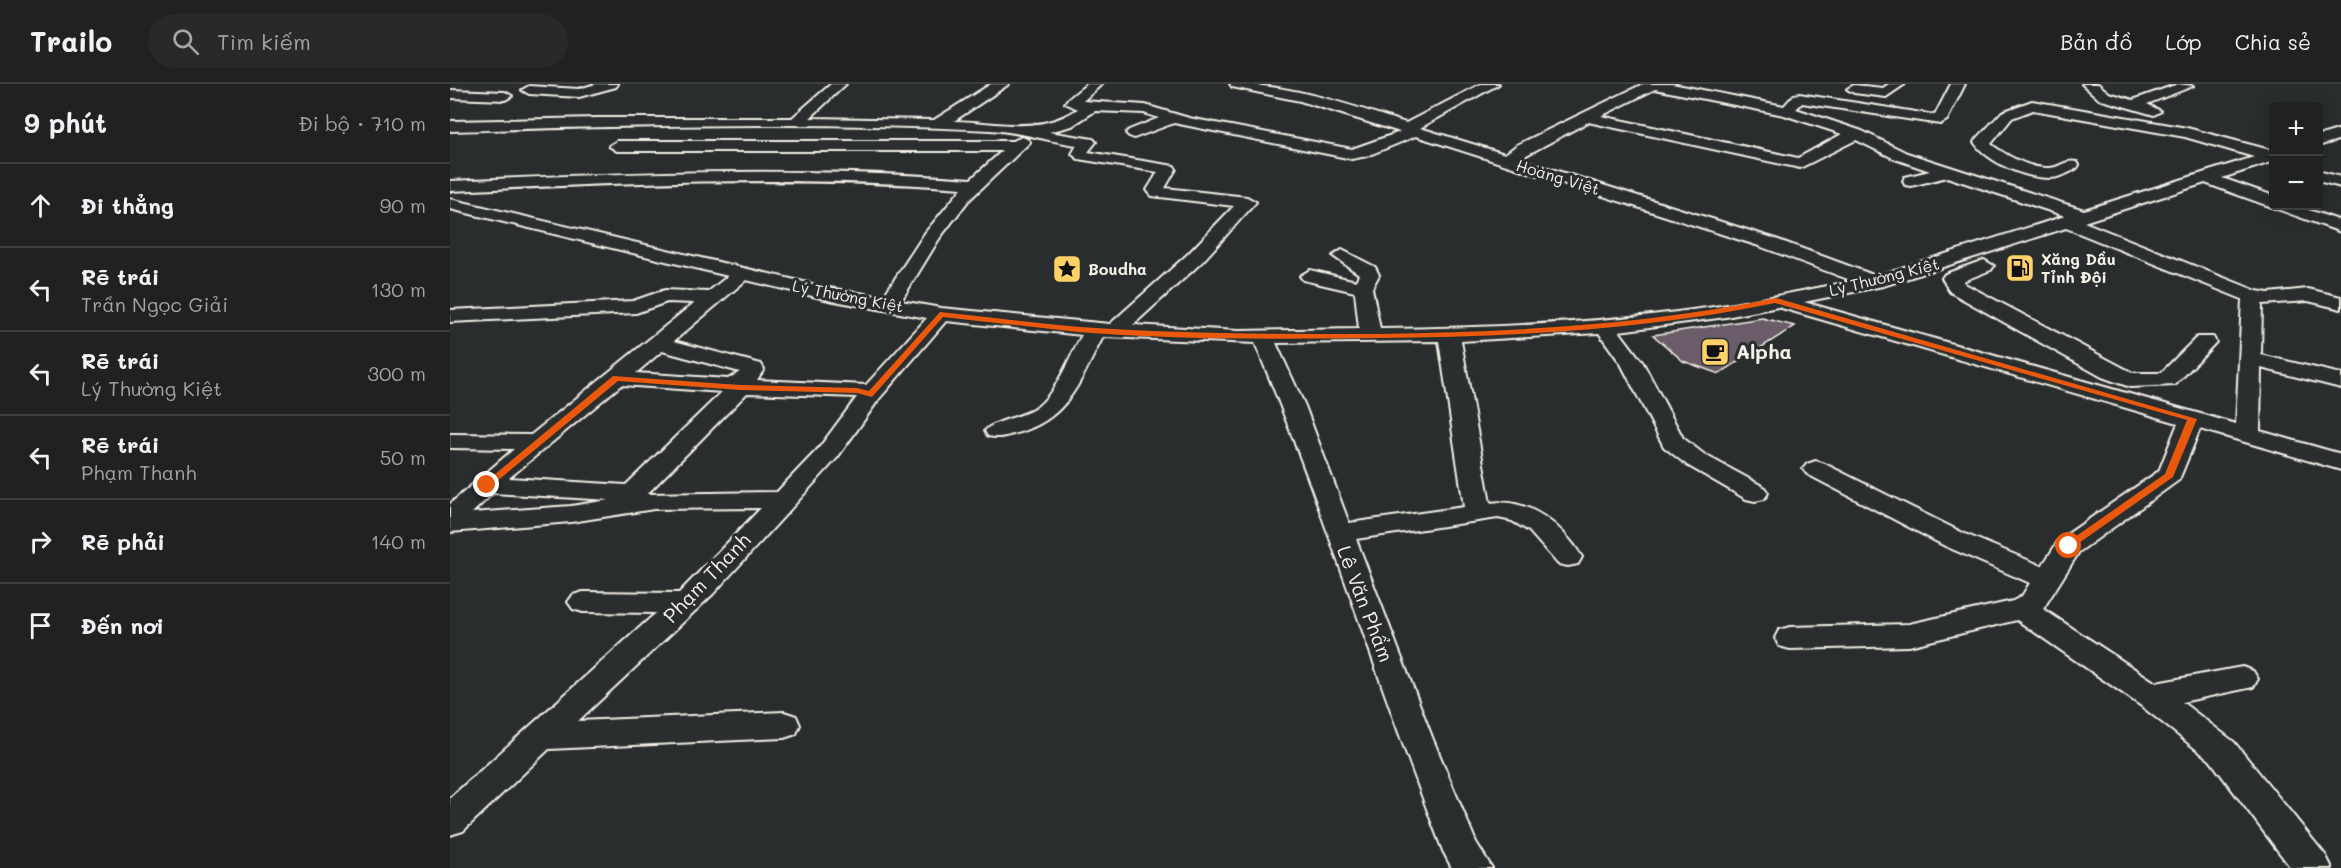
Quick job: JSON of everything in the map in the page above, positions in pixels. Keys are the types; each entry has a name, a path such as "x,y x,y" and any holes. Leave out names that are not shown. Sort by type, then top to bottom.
{"street":[{"path":"529,90 579,93 611,84"},
{"path":"796,122 839,84"},
{"path":"939,124 1002,84"},
{"path":"1095,84 1071,103 1145,109 1173,118 1352,154 1361,153 1410,131 1492,84"},
{"name":"Hoàng Việt","path":"1237,84 1302,97 1506,160 1766,242 1876,282"},
{"path":"1506,160 1523,148 1653,84 1787,111 1857,134 1901,156 1951,172 2074,218 2252,296 2268,299 2308,296 2341,303"},
{"path":"1787,111 1812,84"},
{"path":"1844,87 1886,93 1898,84"},
{"path":"1799,98 1940,120 1958,84"},
{"path":"2089,84 2104,96 2269,156"},
{"path":"2132,105 2186,86"},
{"path":"450,94 505,96"},
{"path":"2071,165 2050,174 1996,156 1983,147 1982,142 2007,115 2032,105 2187,133 2269,156"},
{"path":"888,305 946,214 973,184 1034,133 1067,123 1090,106"},
{"path":"1590,117 1797,168 1833,142 1857,134"},
{"path":"1134,133 1173,118"},
{"path":"658,122 617,146 1018,146"},
{"path":"450,126 796,122 939,124 1034,133 1086,141 1088,142 1080,151 1080,154 1084,156 1168,169 1155,190 1158,192 1247,202 1195,258 1105,331 1048,411 1029,422 997,431"},
{"path":"2323,140 2341,134"},
{"path":"1911,181 1951,172 1996,156"},
{"name":"Lý Thường Kiệt","path":"450,204 742,274 940,314 1105,331 1263,337 1449,335 1605,326 1726,311 1876,282 1973,253 2074,218 2269,156"},
{"path":"450,186 648,177 893,178 973,184"},
{"path":"2323,177 2341,182"},
{"path":"2206,178 2269,200"},
{"path":"2293,210 2341,227"},
{"path":"450,225 482,212"},
{"path":"1973,253 1985,265 1952,278 1957,288 2110,372 2130,380 2167,380 2205,342"},
{"path":"1342,256 1368,271 1369,275 1362,288"},
{"path":"450,521 537,442 742,274"},
{"path":"1310,276 1362,288 1365,293 1370,336"},
{"path":"450,316 636,307 665,296 711,298"},
{"path":"2248,434 2252,359 2252,296"},
{"path":"1776,301 2341,462"},
{"name":"Phạm Thanh","path":"450,820 686,603 828,453 872,394 940,314"},
{"path":"1605,326 1632,363 1673,442 1696,460 1755,493"},
{"path":"1449,335 1478,513"},
{"name":"Lê Văn Phẩm","path":"1263,337 1293,406 1415,737 1461,852 1473,868"},
{"path":"657,344 741,381"},
{"path":"2252,359 2341,381"},
{"path":"616,378 741,381 792,390 812,388 872,394"},
{"path":"450,521 572,513 635,500 741,381"},
{"path":"1790,638 1909,635 2022,609 2032,603 2069,546 2170,475 2192,419"},
{"path":"450,441 537,442"},
{"path":"1816,469 1955,540 2048,579"},
{"path":"487,485 635,500 782,500"},
{"path":"1339,533 1498,510 1517,512 1535,520 1568,557"},
{"path":"583,602 686,603"},
{"path":"2022,609 2151,696 2222,751 2313,868"},
{"path":"2151,696 2242,679"},
{"path":"541,736 784,726"}],"building":[{"name":"Alpha","path":"1762,318 1795,326 1719,374 1683,361 1653,335"}],"place":[{"name":"Xăng Dầu Tỉnh Đội","path":"2020,268"},
{"name":"Boudha","path":"1067,269"},
{"name":"Alpha","path":"1715,352"}],"route":[{"path":"487,485 616,378 792,390 812,388 857,390 872,394 940,314 1080,329 1239,337 1449,335 1521,333 1605,326 1726,311 1776,301 2192,419 2174,470 2170,475 2069,546"}]}
